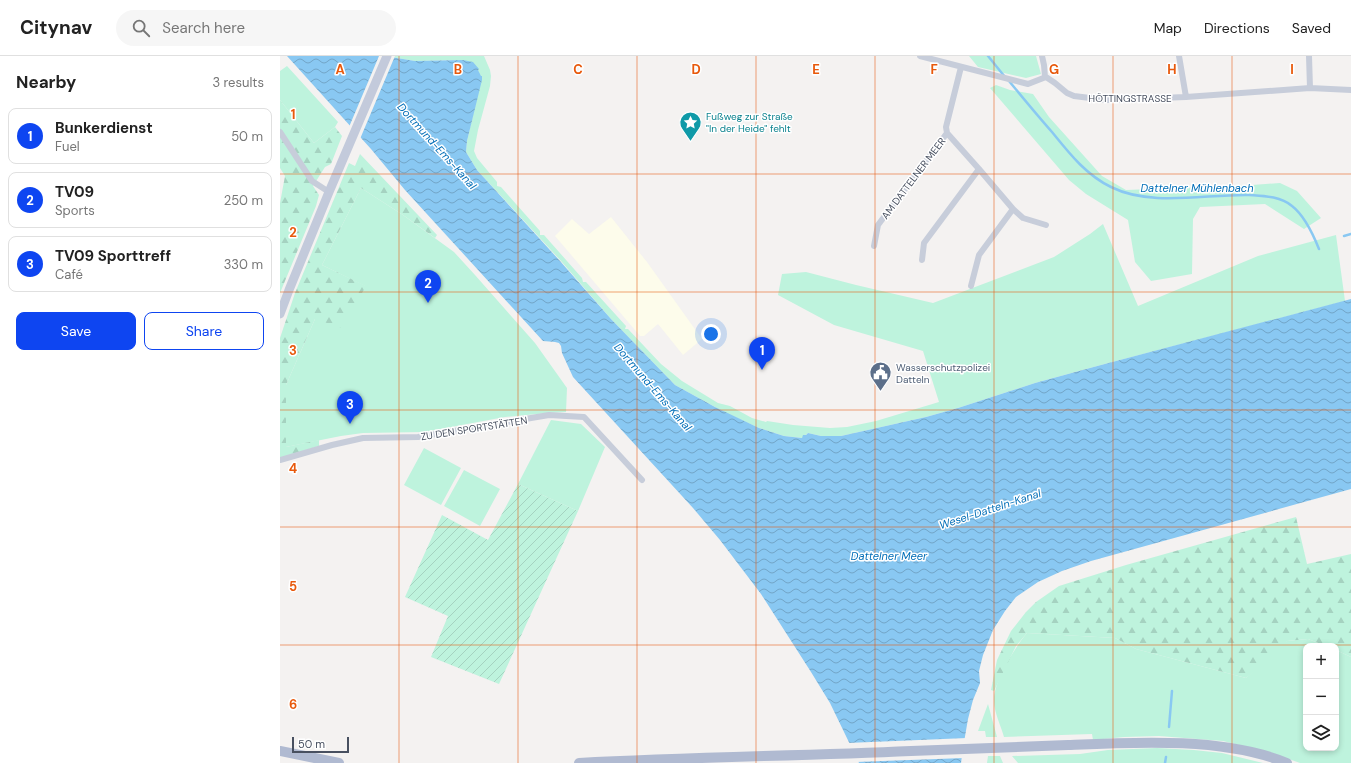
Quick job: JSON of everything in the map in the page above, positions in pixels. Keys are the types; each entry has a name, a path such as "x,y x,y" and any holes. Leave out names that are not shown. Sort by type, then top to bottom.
{"main road":[{"path":"579,763 829,755 1119,743 1195,744 1230,748 1258,754 1287,763"},
{"path":"280,751 339,763"}],"street":[{"path":"280,314 288,290 329,192 388,56"},
{"path":"920,56 1028,84 1045,77 1042,56"},
{"path":"1179,56 1186,97"},
{"path":"1308,56 1310,88"},
{"name":"AM DATTELNER MEER","path":"961,67 946,127 947,133 1013,210 1023,218 1046,225"},
{"name":"HÖTTINGSTRASSE","path":"1045,77 1067,93 1082,98 1106,100 1186,97 1310,88 1351,90"},
{"path":"280,132 312,181 329,192"},
{"name":"AM DATTELNER MEER","path":"874,246 878,225 947,133"},
{"path":"922,260 924,243 979,169"},
{"path":"971,286 979,255 1013,210"},
{"name":"ZU DEN SPORTSTÄTTEN","path":"280,460 363,438 418,437 549,416 584,417 642,480"}],"shaded area":[{"path":"611,217 647,262 702,339 683,355 658,324 644,336 640,336 555,236 572,219 589,234"}],"green space":[{"path":"385,56 484,56 490,70 490,86 474,151 477,158 497,182 497,186 501,187 540,231 540,235 544,235 582,278 583,282 586,282 626,326 625,329 628,329 661,364 682,381 718,403 730,406 752,418 766,422 830,428 847,427 876,421 939,402 923,351 834,325 778,295 782,274 806,272 933,303 1054,257 1103,224 1138,306 1258,256 1336,235 1345,301 1035,383 926,417 841,436 821,436 808,433 802,438 784,436 759,428 726,413 675,385 611,319 561,261 477,170 466,152 467,141 481,80 478,70 463,60 415,61"},
{"path":"969,56 1036,56 1041,74 1026,78 978,67"},
{"path":"287,66 338,122 335,127 314,143 280,100 280,71"},
{"path":"996,85 1010,90 1033,94 1049,117 1102,176 1126,190 1280,183 1297,191 1321,218 1304,229 1265,204 1200,207 1193,219 1192,274 1151,281 1135,262 1128,220 1086,194 1069,180 990,88"},
{"path":"280,100 314,143 335,127 342,136 331,164 325,167 313,186 319,195 316,206 280,293 280,203 285,176 280,168"},
{"path":"360,154 437,235 435,238 361,188 322,265 366,286 342,328 315,319 286,385 286,447 319,440 319,446 280,458 280,338 295,293 349,163 355,166"},
{"path":"361,188 403,215 454,252 535,343 567,388 566,412 505,417 424,432 363,433 286,447 286,385 315,319 365,286 322,265"},
{"path":"551,420 581,424 605,447 578,511 518,484"},
{"path":"424,448 461,468 441,505 404,485"},
{"path":"464,470 500,489 480,526 444,506"},
{"path":"518,484 578,511 499,684 431,657 448,616 405,597 442,515 488,540"},
{"path":"1296,517 1307,564 1351,554 1351,657 1339,651 1339,643 1318,643 1308,639 1287,641 1284,649 1246,678 1136,649 1115,638 1027,633 1016,646 994,691 991,690 997,660 1011,631 1036,602 1059,586 1126,565"},
{"path":"1027,633 1115,638 1136,649 1246,678 1287,641 1308,639 1318,643 1303,643 1303,751 1339,751 1339,651 1351,657 1351,763 1300,763 1272,753 1223,741 1159,736 1093,740 1092,734 1004,737 995,710 995,693 1001,675"},
{"path":"988,704 997,737 986,737 985,731 978,731"},
{"path":"1157,748 1222,753 1263,763 1018,763 1012,756 1080,754 1108,750"},
{"path":"988,756 1000,756 1003,763 987,763"}],"water":[{"name":"Dattelner Meer","path":"287,56 385,56 415,61 463,60 473,62 479,69 478,70 482,76 482,80 467,141 466,152 477,170 611,319 675,385 715,407 759,428 784,436 802,438 803,435 808,433 821,436 841,436 926,417 1035,383 1351,299 1351,489 1091,561 1062,571 1038,582 1016,597 993,630 983,655 979,671 980,683 973,700 968,719 961,763 859,763 830,703 811,672 761,594 720,540 693,508 573,377 559,343 543,341 405,190 371,149"}],"pier":[{"path":"379,56 395,56 360,139 349,127"},
{"path":"967,738 964,758 856,762 847,743"}],"waterway":[{"name":"Dattelner Mühlenbach","path":"988,56 1005,77"},
{"name":"Dattelner Mühlenbach","path":"1009,81 1078,163 1102,182 1111,187 1143,197 1178,198 1249,195 1277,198 1297,210 1305,220 1319,249"},
{"path":"1344,236 1351,234"},
{"path":"1169,727 1172,691"},
{"path":"1165,763 1166,757"}],"place":[{"name":"Fußweg zur Straße \"In der Heide\" fehlt","path":"691,142"},
{"name":"TV09","path":"428,303"},
{"name":"Bunkerdienst","path":"762,370"},
{"name":"Wasserschutzpolizei Datteln","path":"881,392"},
{"name":"TV09 Sporttreff","path":"350,424"}],"water label":[{"name":"Dortmund-Ems-Kanal","path":"437,146"},
{"name":"Dortmund-Ems-Kanal","path":"653,387"},
{"name":"Wesel-Datteln-Kanal","path":"990,509"}]}
